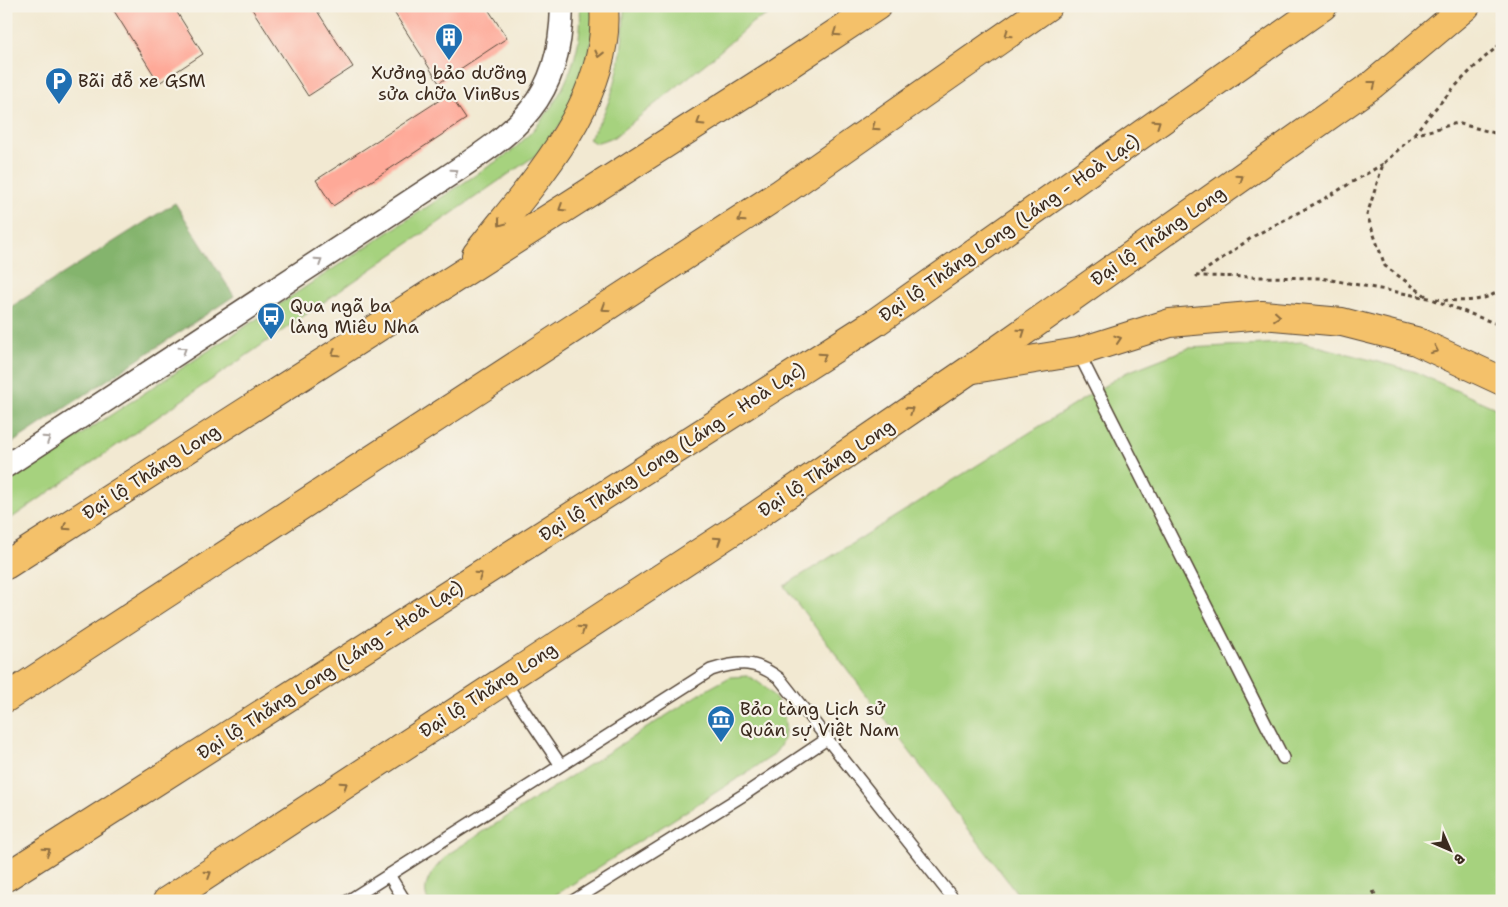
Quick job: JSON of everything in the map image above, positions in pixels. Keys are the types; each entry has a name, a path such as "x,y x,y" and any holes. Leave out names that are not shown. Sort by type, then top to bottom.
{"main road":[{"path":"464,270 565,141 584,105 595,71 603,40 604,6"},
{"name":"Đại lộ Thăng Long","path":"6,565 464,270 776,73 877,6"},
{"path":"6,698 781,193 1048,6"},
{"name":"Đại lộ Thăng Long (Láng - Hoà Lạc)","path":"6,877 876,322 1323,6"},
{"name":"Đại lộ Thăng Long","path":"167,901 754,517 968,370 1372,85 1466,6"},
{"path":"968,370 1078,352 1170,323 1262,315 1342,322 1416,341 1502,381"}],"street":[{"path":"6,466 419,196 513,130 530,111 553,70 559,48 562,6"}],"lane":[{"path":"1078,352 1283,758"},
{"path":"348,901 560,764 711,670 732,664 748,663 767,669 774,674 955,901"},
{"path":"503,680 560,764"},
{"path":"573,901 745,794 827,739"},
{"path":"389,875 405,901"}],"path":[{"path":"1502,43 1486,56 1435,108 1414,135 1383,164 1322,200 1254,236 1197,276 1321,278 1429,298 1463,302 1496,293 1502,289"},
{"path":"1414,135 1457,123 1502,135"},
{"path":"1383,164 1368,215 1385,266 1429,298 1502,326"},
{"path":"1373,891 1379,901"}],"green space":[{"path":"580,6 594,6 594,31 579,98 542,151 6,522 6,484 509,153 525,139 552,106 571,68 577,48"},
{"path":"624,6 785,6 753,22 711,59 614,137 595,143 589,139 606,109 617,76 624,23"},
{"path":"175,203 234,296 6,447 6,310"},
{"path":"1302,342 1413,371 1502,411 1502,901 1023,901 784,586 1125,373 1189,348"},
{"path":"747,676 758,682 777,700 782,711 785,723 784,734 780,746 771,757 546,901 428,901 426,887 431,874 450,853 708,689 730,677"}],"building":[{"path":"111,6 173,6 203,54 159,83"},
{"path":"250,6 314,6 353,67 308,96"},
{"name":"Xưởng bảo dưỡng sửa chữa VinBus","path":"390,6 486,6 507,38 439,83"},
{"path":"449,94 466,119 333,206 316,180"}],"place":[{"name":"Xưởng bảo dưỡng sửa chữa VinBus","path":"449,61"},
{"name":"Bãi đỗ xe GSM","path":"59,105"},
{"name":"Qua ngã ba làng Miêu Nha","path":"271,340"},
{"name":"Bảo tàng Lịch sử Quân sự Việt Nam","path":"721,743"}]}
